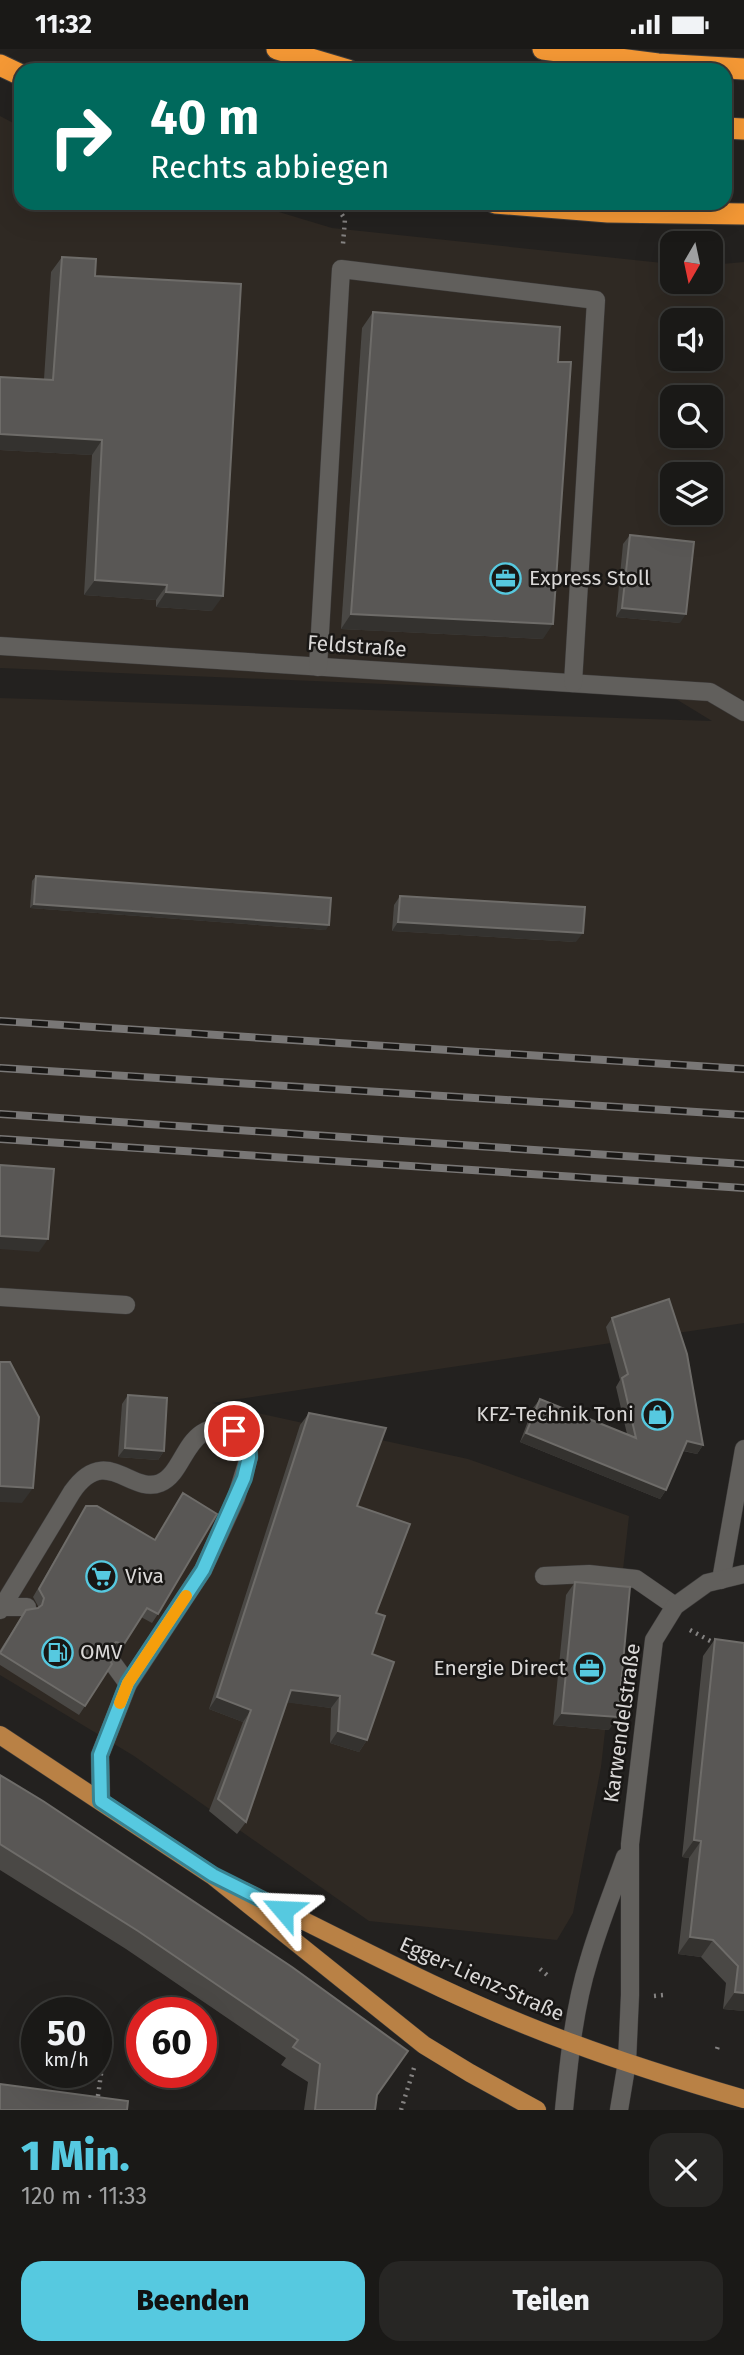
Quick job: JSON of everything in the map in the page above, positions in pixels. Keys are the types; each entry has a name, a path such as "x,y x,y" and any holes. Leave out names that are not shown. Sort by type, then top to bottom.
{"highway":[{"path":"277,49 324,63"},
{"path":"543,49 650,63"},
{"path":"583,210 744,214"}],"main road":[{"name":"Egger-Lienz-Straße","path":"0,1735 213,1875 424,2045 470,2074 537,2110"},
{"name":"Egger-Lienz-Straße","path":"213,1875 401,1969 571,2043 744,2099"}],"street":[{"path":"318,667 341,269 596,300 573,683"},
{"name":"Feldstraße","path":"0,646 710,692 744,712"},
{"path":"0,1297 126,1305"},
{"path":"1,1609 83,1477 107,1471 148,1484 159,1484 169,1476 189,1446 201,1435 218,1430 239,1433 246,1440 249,1451 248,1466 203,1570 128,1683 100,1755 101,1801"},
{"path":"721,1580 744,1449"},
{"path":"544,1576 589,1574 636,1579 671,1612"},
{"name":"Karwendelstraße","path":"619,2110 627,2062 631,1995 630,1844 654,1640 671,1612 707,1583 744,1574"},
{"path":"1,1609 27,1607"},
{"path":"112,1662 128,1683"},
{"name":"Karwendelstraße","path":"564,2110 571,2043 589,1960 630,1844"}],"path":[{"path":"339,210 345,219 341,269"},
{"path":"671,1612 718,1645"},
{"path":"540,1969 547,1975"},
{"path":"401,2110 406,2088 424,2045"},
{"path":"96,2110 99,2088"}],"shaded area":[{"path":"0,116 14,123 14,210 272,210 332,228 660,263 660,294 723,294 723,264 744,262 744,1323 212,1403 468,1459 629,1516 601,1767 573,1913 557,1940 369,1921 134,1756 0,1675 0,698 712,721 671,696 0,668"}],"building":[{"path":"62,257 96,259 95,276 241,284 223,596 166,592 167,585 95,580 102,440 0,434 0,377 53,380"},
{"path":"373,312 560,327 558,362 571,362 553,624 351,614"},
{"path":"630,535 694,542 686,614 622,608"},
{"path":"36,876 331,898 329,925 34,904"},
{"path":"400,896 585,907 583,933 398,922"},
{"path":"0,1165 54,1169 48,1239 0,1236"},
{"path":"669,1299 687,1354 703,1445 687,1441 666,1490 526,1433 540,1399 636,1438 622,1378 628,1374 612,1318"},
{"path":"0,1362 10,1362 39,1417 33,1488 0,1486"},
{"path":"128,1395 167,1398 164,1451 125,1448"},
{"path":"309,1413 386,1428 357,1506 410,1524 376,1613 385,1616 372,1654 394,1662 367,1740 338,1731 340,1696 291,1690 246,1822 218,1799 251,1710 217,1697"},
{"path":"183,1493 217,1514 158,1614 147,1608 124,1644 116,1642 108,1648 107,1655 112,1664 85,1706 0,1653 26,1610 42,1605 44,1598 39,1589 86,1506 97,1506 155,1540"},
{"path":"575,1582 630,1587 618,1717 562,1713"},
{"path":"715,1639 744,1643 744,1993 735,1992 738,1966 713,1940 690,1937 701,1841 694,1840"},
{"path":"0,1775 292,1967 408,2051 377,2095 375,2110 315,2110 320,2064 293,2047 298,2040 138,1931 0,1844"},
{"path":"0,2084 128,2101 127,2110 0,2110"}],"railway":[{"path":"0,1021 744,1069"},
{"path":"0,1068 744,1115"},
{"path":"0,1114 744,1164"},
{"path":"0,1139 744,1188"}],"slow traffic":[{"path":"120,1703 128,1683 186,1596"}],"place":[{"name":"Express Stoll","path":"506,578"},
{"name":"KFZ-Technik Toni","path":"657,1414"},
{"name":"Viva","path":"102,1576"},
{"name":"OMV","path":"57,1652"},
{"name":"Energie Direct","path":"589,1668"}],"route":[{"path":"234,1431 243,1436 248,1445 248,1466 244,1478 203,1570 128,1683 100,1755 101,1801 213,1875 283,1910"}]}
